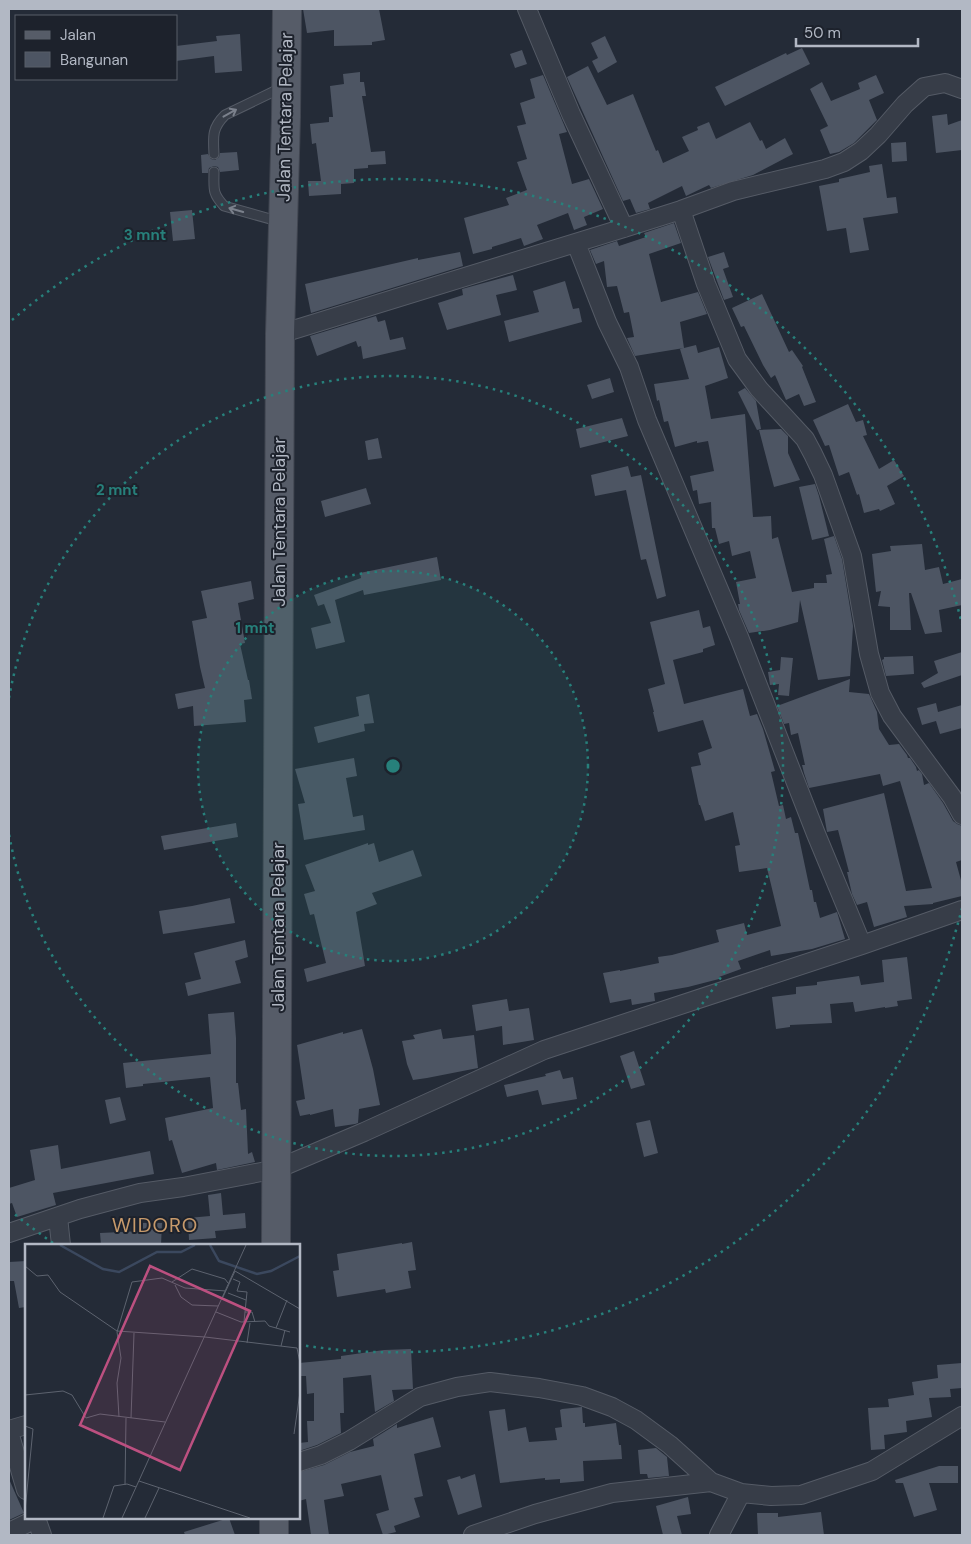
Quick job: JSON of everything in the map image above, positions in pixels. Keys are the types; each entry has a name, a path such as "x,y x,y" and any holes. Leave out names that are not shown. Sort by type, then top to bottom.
{"main road":[{"name":"Jalan Tentara Pelajar","path":"276,1244 280,334 287,9"},
{"path":"274,1519 274,1535"}],"street":[{"path":"527,9 571,114 624,228"},
{"path":"280,334 576,244 733,191 825,169 844,162 861,150 924,87 944,83 962,89"},
{"path":"681,210 706,284 737,359 760,390 805,439 823,475 852,556 869,654 880,693 892,716 952,797 962,815"},
{"path":"576,244 607,322 629,367 648,420 739,637 816,834 862,945"},
{"path":"9,1233 58,1216 140,1193 276,1169 364,1132 544,1050 962,910"},
{"path":"58,1216 61,1244"},
{"path":"300,1462 321,1455 349,1442 420,1398 457,1387 490,1382 582,1396 612,1407 636,1420 670,1445 711,1482 741,1493 771,1496 801,1495 872,1472 962,1416"},
{"path":"25,1425 9,1431 25,1487"},
{"path":"473,1535 535,1514 612,1493 711,1482"},
{"path":"719,1535 741,1493"},
{"path":"9,1532 38,1524"}],"lane":[{"path":"214,154 213,134 217,122 225,115 286,85"},
{"path":"214,172 214,193 224,206 283,223"}],"building":[{"path":"303,9 379,9 385,40 372,42 372,45 334,46 334,30 307,33"},
{"path":"240,34 242,71 215,73 214,56 178,61 178,46 217,41 216,36"},
{"path":"605,36 617,62 598,73 592,61 598,58 591,43"},
{"path":"802,48 810,64 725,106 715,87 786,53 787,55"},
{"path":"522,50 527,64 515,68 510,54"},
{"path":"588,66 607,105 633,94 656,151 658,150 663,163 689,151 682,137 698,130 697,127 709,122 716,139 750,122 766,149 785,138 793,154 753,175 711,188 709,185 686,196 682,186 648,203 650,209 636,213 630,199 623,201 567,77"},
{"path":"360,72 360,82 364,82 366,96 362,96 371,152 385,151 386,164 368,165 368,168 354,169 354,183 341,184 341,194 309,196 308,181 321,181 316,143 312,144 310,124 329,122 329,117 333,117 330,86 344,84 343,74"},
{"path":"543,75 567,132 559,134 572,184 589,179 603,209 584,217 587,225 574,230 568,213 537,225 543,239 524,246 521,238 473,254 464,218 509,205 506,198 527,190 517,162 527,159 517,126 526,124 520,103 535,98 530,79"},
{"path":"876,75 884,93 869,100 877,120 854,143 839,152 830,154 820,130 828,126 810,89 822,82 831,101 860,89 858,83"},
{"path":"947,114 948,125 962,120 962,150 936,153 932,116"},
{"path":"906,142 907,161 892,162 891,143"},
{"path":"237,152 239,170 220,172 218,167 214,166 209,168 208,173 202,173 201,155 208,154 211,159 215,160 219,157 220,153"},
{"path":"882,164 887,198 896,197 898,213 863,218 869,250 850,253 846,228 827,231 819,186 870,172 869,166"},
{"path":"192,210 195,239 173,241 170,212"},
{"path":"674,223 681,243 649,254 661,302 698,292 707,314 680,322 684,348 635,356 627,338 634,337 629,312 624,313 617,286 607,287 604,261 596,264 590,250 617,241 619,246 646,237 644,233"},
{"path":"460,252 463,266 311,313 305,284 418,258 418,260"},
{"path":"724,252 729,267 723,269 733,297 724,300 708,257"},
{"path":"513,275 517,290 496,295 501,315 447,330 438,303 463,295 462,289"},
{"path":"565,281 573,309 579,308 582,322 509,342 504,321 539,312 533,291"},
{"path":"762,294 789,352 792,350 803,366 816,402 804,406 799,394 786,400 775,375 771,378 744,326 741,327 732,308"},
{"path":"376,316 378,322 385,320 390,340 403,337 406,349 363,359 361,346 358,347 356,341 317,356 310,336"},
{"path":"696,345 698,353 719,347 728,378 705,386 711,419 745,414 753,517 771,516 772,539 778,537 792,592 814,588 814,583 827,583 826,575 832,574 824,539 834,536 842,559 853,626 850,676 818,680 800,600 798,622 770,630 749,633 739,610 738,604 740,604 736,582 756,578 750,551 732,556 729,541 719,544 715,528 712,528 711,502 699,504 697,490 693,491 690,476 714,471 708,441 697,443 697,441 675,447 668,421 664,422 659,400 657,401 654,384 689,379 680,349"},
{"path":"610,378 614,392 592,399 587,385"},
{"path":"745,388 756,401 761,429 757,430 738,392"},
{"path":"848,404 856,422 863,420 867,435 863,436 879,469 894,460 904,476 887,486 895,504 880,511 879,509 864,513 859,494 857,495 849,472 839,476 829,445 825,446 813,420"},
{"path":"622,418 628,436 580,448 576,429"},
{"path":"781,429 788,436 788,453 800,480 774,487 759,430"},
{"path":"378,438 382,458 368,460 365,441"},
{"path":"628,466 631,477 641,475 666,596 657,599 646,559 641,560 626,490 595,496 591,475"},
{"path":"815,484 829,536 812,540 799,487"},
{"path":"366,488 371,504 325,517 321,501"},
{"path":"922,544 925,570 939,567 943,584 962,579 962,605 939,610 942,632 925,634 911,593 909,593 911,630 890,630 890,607 878,606 881,591 876,592 872,554 891,551 890,546"},
{"path":"437,557 441,580 364,595 363,590 335,600 345,642 316,649 311,628 331,623 324,604 318,606 314,595 361,578 360,573"},
{"path":"251,581 254,599 238,603 245,643 240,644 252,699 244,700 246,722 194,726 193,706 178,709 175,694 205,688 192,621 207,618 201,591"},
{"path":"699,610 703,628 710,626 715,645 703,649 703,652 673,660 684,704 743,689 750,716 757,714 763,729 775,771 771,772 779,806 783,805 786,819 791,817 795,833 798,833 810,890 812,890 820,918 837,912 845,939 812,949 771,956 770,950 738,961 741,969 719,977 719,979 654,993 655,1001 632,1005 631,999 610,1003 603,973 659,963 658,957 719,942 716,930 744,923 747,935 781,926 767,868 739,872 735,846 740,845 733,812 705,821 699,805 691,767 701,765 698,753 712,748 703,720 658,732 648,689 665,684 650,622"},
{"path":"962,652 962,675 924,688 921,683 938,673 934,661"},
{"path":"913,656 914,674 886,676 882,660 884,657"},
{"path":"781,657 793,658 789,696 778,695 779,684 770,685 768,672 780,670"},
{"path":"850,679 849,692 869,694 877,712 879,729 889,745 899,744 917,771 919,770 922,774 924,785 929,783 953,821 962,826 962,860 956,862 962,884 962,896 933,904 904,906 907,917 874,927 867,902 857,905 852,894 847,872 849,872 838,830 827,832 823,809 884,793 906,891 932,888 900,781 883,786 880,774 809,788 802,765 805,765 798,733 791,735 789,723 784,724 777,706"},
{"path":"369,694 374,723 364,724 365,731 318,743 314,727 359,716 356,697"},
{"path":"936,703 938,712 962,705 962,728 940,734 936,721 922,725 917,708"},
{"path":"354,758 357,776 346,778 353,817 363,815 365,830 304,840 298,804 305,803 295,769"},
{"path":"236,823 238,837 164,850 161,836"},
{"path":"368,843 368,845 374,843 379,862 413,850 422,876 372,893 377,904 356,912 365,966 307,982 304,969 326,963 314,914 310,915 304,894 315,891 305,865"},
{"path":"230,898 235,923 163,934 159,911"},
{"path":"245,940 248,957 235,961 241,983 188,996 185,983 201,979 194,953"},
{"path":"907,957 912,999 897,1001 898,1006 855,1012 853,1002 830,1004 832,1023 790,1025 790,1027 776,1029 772,997 796,994 796,987 817,985 817,982 859,976 861,985 884,982 882,960"},
{"path":"507,999 509,1011 529,1008 534,1040 503,1045 502,1026 476,1031 472,1005"},
{"path":"234,1012 236,1083 238,1083 241,1110 246,1109 248,1154 252,1152 255,1162 217,1170 216,1163 182,1173 172,1140 169,1141 165,1118 213,1108 210,1077 143,1084 143,1086 126,1088 123,1063 211,1054 208,1014"},
{"path":"362,1029 380,1105 359,1109 358,1123 335,1127 333,1109 300,1116 296,1101 305,1099 297,1045 343,1032 343,1034"},
{"path":"441,1029 443,1039 474,1035 478,1068 413,1080 402,1041 415,1039 413,1035"},
{"path":"634,1051 645,1085 631,1089 620,1056"},
{"path":"560,1070 563,1079 573,1077 577,1099 542,1105 538,1090 507,1097 504,1085 546,1076 545,1074"},
{"path":"120,1097 126,1120 110,1124 105,1100"},
{"path":"650,1120 658,1153 644,1157 636,1123"},
{"path":"58,1145 61,1169 150,1151 154,1174 53,1193 56,1205 17,1217 12,1203 9,1204 9,1188 35,1180 30,1150"},
{"path":"221,1193 223,1215 245,1213 246,1228 215,1231 216,1238 189,1240 188,1218 210,1216 208,1195"},
{"path":"143,1223 162,1223 161,1244 101,1244 100,1233 143,1231"},
{"path":"412,1242 416,1270 408,1271 411,1288 386,1293 385,1289 337,1297 333,1271 339,1270 337,1254"},
{"path":"25,1261 25,1307 19,1308 14,1281 9,1281 9,1262"},
{"path":"411,1349 413,1389 392,1390 394,1401 375,1412 371,1375 343,1378 344,1413 340,1413 341,1433 317,1445 300,1451 300,1443 308,1442 307,1421 314,1421 314,1393 307,1394 306,1376 300,1376 300,1363 341,1359 341,1356 384,1350"},
{"path":"962,1363 962,1388 950,1389 951,1397 929,1398 932,1417 906,1421 907,1432 884,1435 885,1449 871,1450 868,1408 889,1407 888,1399 914,1395 912,1382 938,1378 937,1365"},
{"path":"582,1407 585,1427 616,1423 622,1459 583,1461 584,1481 560,1483 560,1479 545,1480 545,1478 500,1483 489,1411 505,1409 508,1431 526,1427 529,1442 557,1440 555,1428 562,1427 560,1410"},
{"path":"433,1417 441,1447 414,1454 423,1496 414,1498 420,1517 394,1526 396,1532 383,1535 376,1514 389,1510 381,1475 341,1484 344,1496 324,1500 329,1535 311,1535 306,1499 300,1501 300,1472 324,1465 350,1452 374,1446 373,1439 397,1424 397,1428"},
{"path":"656,1448 667,1457 669,1476 648,1478 647,1474 640,1474 638,1450"},
{"path":"939,1466 958,1466 958,1483 929,1483 937,1510 914,1517 903,1483 896,1483 895,1480"},
{"path":"475,1474 482,1507 458,1515 447,1480 460,1476 461,1479"},
{"path":"9,1479 24,1513 9,1520"},
{"path":"688,1497 691,1514 677,1516 682,1535 663,1535 656,1506"},
{"path":"821,1512 824,1535 758,1535 757,1513 778,1513 778,1517"},
{"path":"229,1519 235,1535 185,1535 184,1532"}],"district":[{"name":"WIDORO","path":"155,1225"}]}
